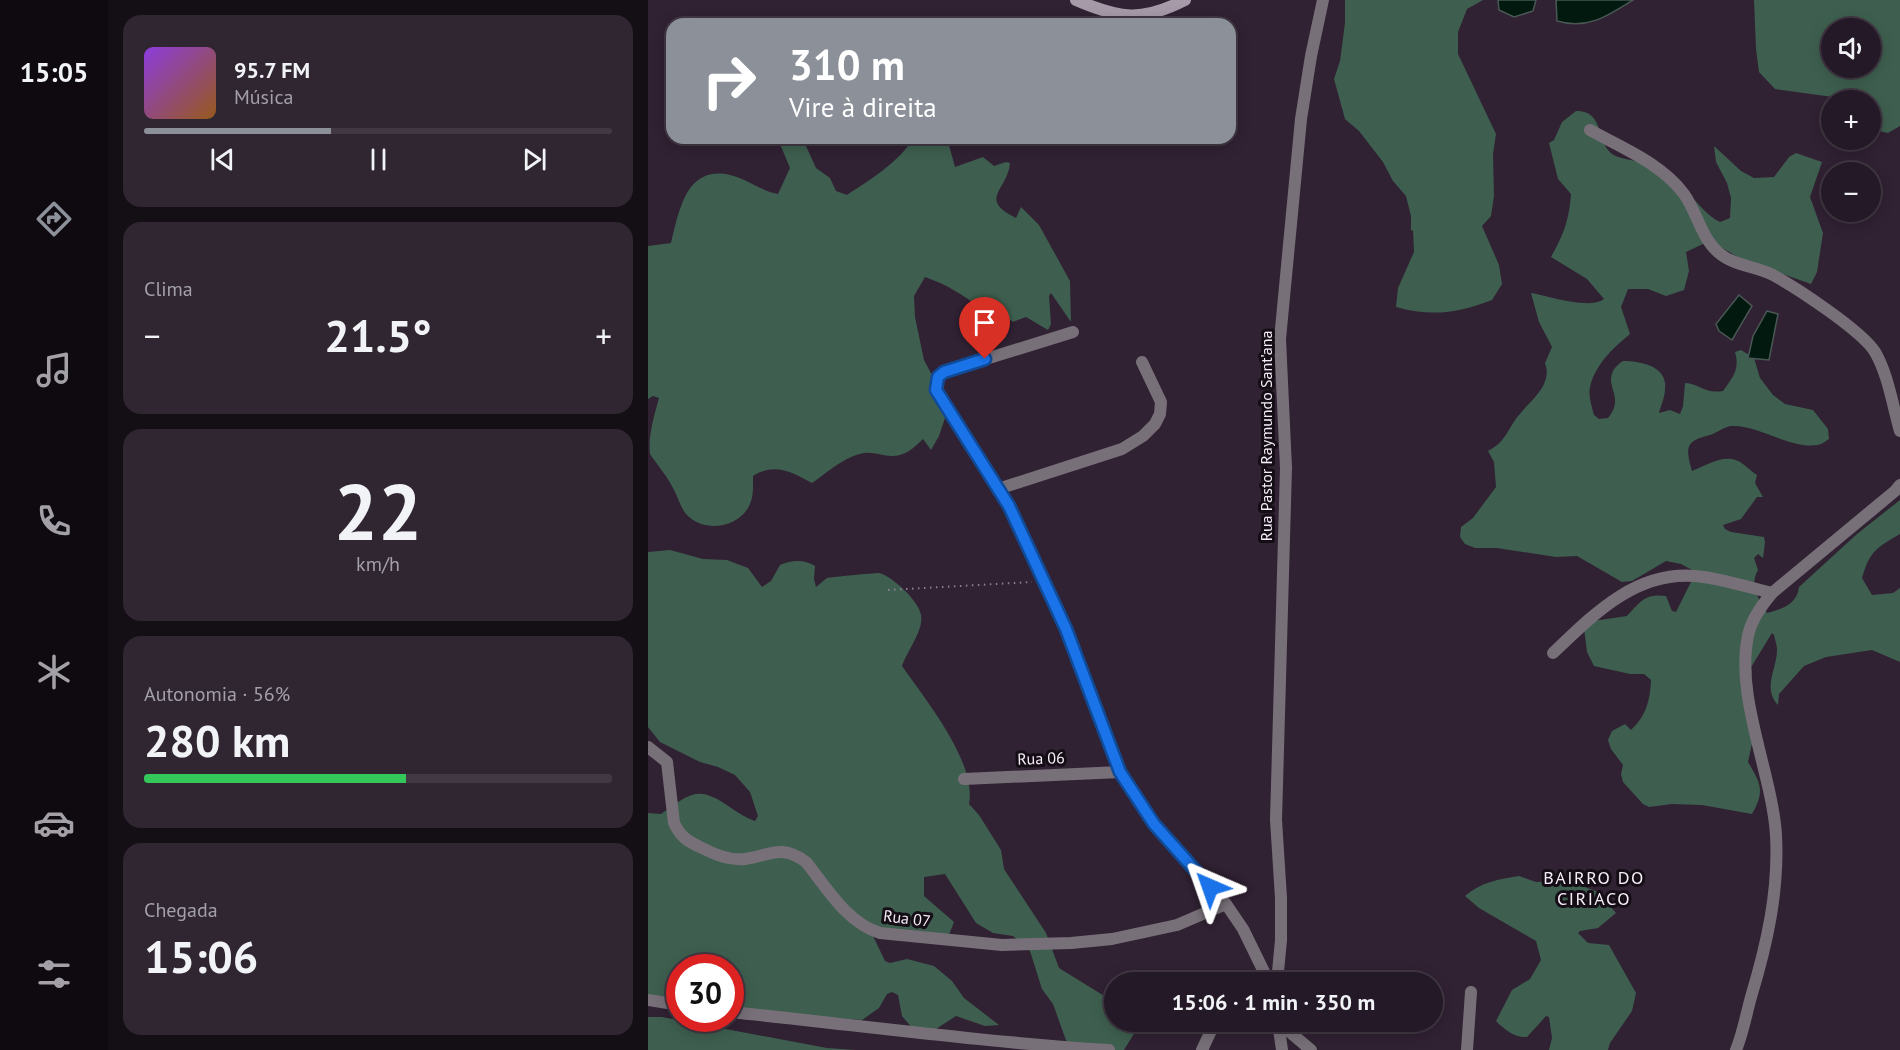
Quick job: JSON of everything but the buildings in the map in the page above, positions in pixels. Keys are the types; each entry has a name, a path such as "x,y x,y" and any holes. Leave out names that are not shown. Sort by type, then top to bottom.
{"street":[{"path":"1076,0 1121,16 1143,16 1170,8 1185,0"},
{"name":"Rua Pastor Raymundo Sant’ana","path":"1278,972 1281,898 1276,820 1286,468 1280,339 1301,119 1323,0"},
{"path":"1590,130 1660,169 1675,183 1686,197 1710,244 1720,254 1736,263 1773,275 1839,318 1861,336 1875,351 1881,365 1900,431"},
{"path":"1073,332 944,372 938,377 936,390 998,489 1044,582 1066,629 1120,772 1154,824 1226,904 1243,930 1260,972"},
{"path":"998,489 1122,449 1143,436 1155,424 1160,414 1161,402 1142,362"},
{"path":"1736,1050 1763,956 1776,880 1776,834 1772,807 1747,689 1745,664 1748,635 1759,608 1772,593 1900,485"},
{"path":"1553,653 1612,600 1634,587 1656,580 1677,575 1697,576 1772,593"},
{"name":"Rua 07","path":"648,747 666,762 674,823 678,832 685,839 713,854 730,859 743,859 780,850 796,855 806,862 853,919 867,929 880,933 1002,945 1071,943 1112,939 1160,930 1226,904"},
{"name":"Rua 06","path":"964,779 1012,775 1120,772"},
{"path":"1467,1050 1471,992"},
{"path":"648,1000 666,1003"},
{"path":"744,1013 1012,1044 1108,1050"},
{"path":"1202,1050 1210,1032"},
{"path":"1279,1032 1281,1050"},
{"path":"1290,1032 1311,1050"}],"path":[{"path":"888,590 1044,582"}],"shaded area":[{"path":"1345,0 1483,0 1467,9 1458,32 1458,54 1496,134 1491,216 1482,226 1499,265 1502,284 1492,300 1456,311 1433,313 1396,307 1398,288 1414,252 1411,216 1406,196 1393,181 1383,162 1359,131 1345,119 1334,79 1340,61 1345,23"},
{"path":"1498,0 1536,0 1533,11 1514,17 1499,10"},
{"path":"1556,0 1633,0 1597,20 1578,24 1557,21"},
{"path":"1754,0 1900,0 1900,126 1888,133 1881,131 1881,90 1821,90 1821,95 1775,89 1759,72"},
{"path":"1576,111 1585,112 1596,121 1603,141 1612,154 1653,167 1720,222 1730,218 1731,198 1727,183 1716,162 1714,146 1741,171 1754,178 1774,177 1789,157 1796,153 1822,162 1810,197 1823,233 1817,272 1811,284 1743,260 1724,249 1705,243 1686,252 1689,271 1684,290 1666,296 1648,289 1628,289 1621,307 1630,334 1600,364 1592,379 1590,390 1594,415 1599,419 1608,418 1615,404 1611,383 1614,370 1623,361 1645,364 1658,370 1665,381 1659,413 1670,410 1680,414 1685,383 1706,390 1723,391 1733,377 1736,368 1735,352 1741,350 1754,358 1760,378 1773,395 1785,404 1813,410 1828,429 1829,439 1820,444 1796,444 1753,429 1732,426 1692,442 1688,450 1692,471 1715,462 1732,459 1741,462 1757,475 1755,483 1763,497 1757,497 1741,519 1723,525 1731,532 1764,537 1763,558 1758,554 1754,558 1758,570 1754,581 1756,592 1767,613 1783,608 1792,602 1799,587 1857,534 1900,500 1900,534 1875,551 1862,578 1872,595 1893,593 1900,588 1900,662 1872,650 1826,657 1804,666 1779,694 1778,705 1771,692 1777,650 1772,633 1750,669 1752,672 1743,689 1756,725 1748,762 1756,776 1760,793 1752,814 1702,805 1672,804 1649,807 1643,804 1623,782 1621,774 1623,765 1611,749 1608,740 1612,731 1625,724 1631,730 1644,714 1650,695 1651,680 1644,674 1630,674 1594,666 1587,652 1584,628 1593,621 1627,616 1644,600 1653,596 1666,596 1672,611 1676,612 1694,576 1694,571 1681,564 1666,561 1632,581 1622,582 1577,556 1556,557 1497,548 1475,548 1465,544 1460,537 1461,527 1473,518 1496,487 1494,462 1488,451 1503,439 1515,420 1539,392 1546,378 1545,363 1552,347 1539,322 1531,293 1579,303 1597,302 1604,299 1587,279 1551,257 1565,227 1571,194 1558,179 1549,143 1554,140 1562,122"},
{"path":"780,144 806,146 816,168 830,178 836,191 847,195 901,155 909,144 949,144 955,167 983,157 994,166 1010,163 996,199 998,205 1016,218 1021,207 1039,225 1070,281 1071,322 1051,293 1049,296 1051,324 1048,330 1026,317 1013,322 998,310 991,308 984,311 956,291 925,277 914,296 915,317 924,360 934,379 945,418 931,450 923,439 900,455 864,453 850,457 812,483 783,470 761,472 753,476 751,500 742,515 719,526 701,524 685,512 669,481 650,454 653,419 659,398 653,396 648,399 648,246 671,243 677,217 687,193 703,177 715,174 730,175 778,194 790,168"},
{"path":"1739,295 1752,306 1732,340 1719,331 1716,324"},
{"path":"1767,311 1778,314 1769,360 1748,358 1753,336"},
{"path":"670,550 703,559 727,560 748,568 762,587 771,581 780,565 789,562 807,562 815,566 816,587 827,578 879,573 891,579 910,596 919,609 921,621 918,634 902,666 935,713 957,751 965,769 969,787 969,804 979,815 1001,850 1004,869 1046,933 1059,968 1104,996 1104,1032 1135,1032 1124,1050 1072,1050 1067,1043 1053,1004 1042,989 1030,951 1013,936 993,933 976,923 945,874 924,877 924,896 954,922 947,940 873,936 885,961 890,963 907,959 934,966 952,981 964,998 999,1025 985,1026 956,1016 936,1029 914,1030 902,1016 898,995 892,992 887,994 879,1008 862,1020 744,1012 744,954 666,954 666,1004 648,999 648,813 661,814 688,797 702,794 720,801 752,820 755,821 758,816 750,792 735,775 700,762 660,742 648,727 648,552"},
{"path":"1519,876 1536,882 1558,881 1577,884 1598,892 1616,913 1598,928 1578,933 1588,943 1609,945 1636,993 1632,1011 1610,1043 1608,1050 1549,1050 1552,1038 1549,1017 1546,1016 1527,1037 1510,1033 1496,1021 1512,990 1530,979 1541,960 1536,941 1479,908 1465,896 1484,884"},
{"path":"648,1017 662,1017 666,1018 666,1032 742,1032 827,1048 856,1050 648,1050"}],"district":[{"name":"BAIRRO DO CIRIACO","path":"1594,888"}],"route":[{"path":"985,359 944,372 938,377 936,390 1009,506 1066,629 1120,772 1154,824 1210,887"}]}
